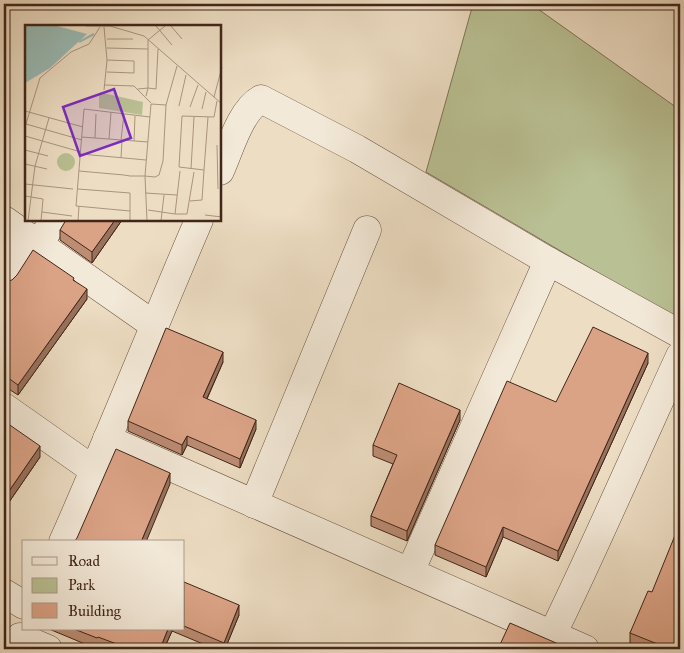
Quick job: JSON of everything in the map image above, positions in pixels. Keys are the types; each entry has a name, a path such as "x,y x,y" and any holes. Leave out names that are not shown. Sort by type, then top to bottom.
{"street":[{"path":"221,169 243,118 254,103 261,99 357,149 548,261 680,334"},
{"path":"4,220 154,325"},
{"path":"4,277 34,240 53,221"},
{"path":"64,540 95,471 199,221"},
{"path":"254,504 367,230"},
{"path":"410,572 548,261"},
{"path":"107,439 410,572 567,644 589,559 635,452 680,356"},
{"path":"4,407 95,471"},
{"path":"4,593 22,604"},
{"path":"20,638 48,649"}],"green space":[{"path":"473,4 531,4 680,110 680,321 426,172"}],"building":[{"path":"65,221 114,221 92,252 60,230"},
{"path":"33,250 87,289 18,385 4,375 4,282 12,280 17,275"},
{"path":"593,327 648,353 558,551 503,527 486,567 435,545 507,381 556,402"},
{"path":"166,328 223,352 203,397 256,420 240,459 187,436 182,445 128,421"},
{"path":"399,383 460,410 407,531 371,516 397,455 373,445"},
{"path":"4,421 40,446 7,494 4,492"},
{"path":"116,449 170,473 142,540 76,540"},
{"path":"680,523 680,649 670,649 630,633 648,591 652,592"},
{"path":"185,582 239,605 224,643 185,626"},
{"path":"510,623 570,649 498,649"},
{"path":"77,630 168,630 160,649 130,649"}]}
